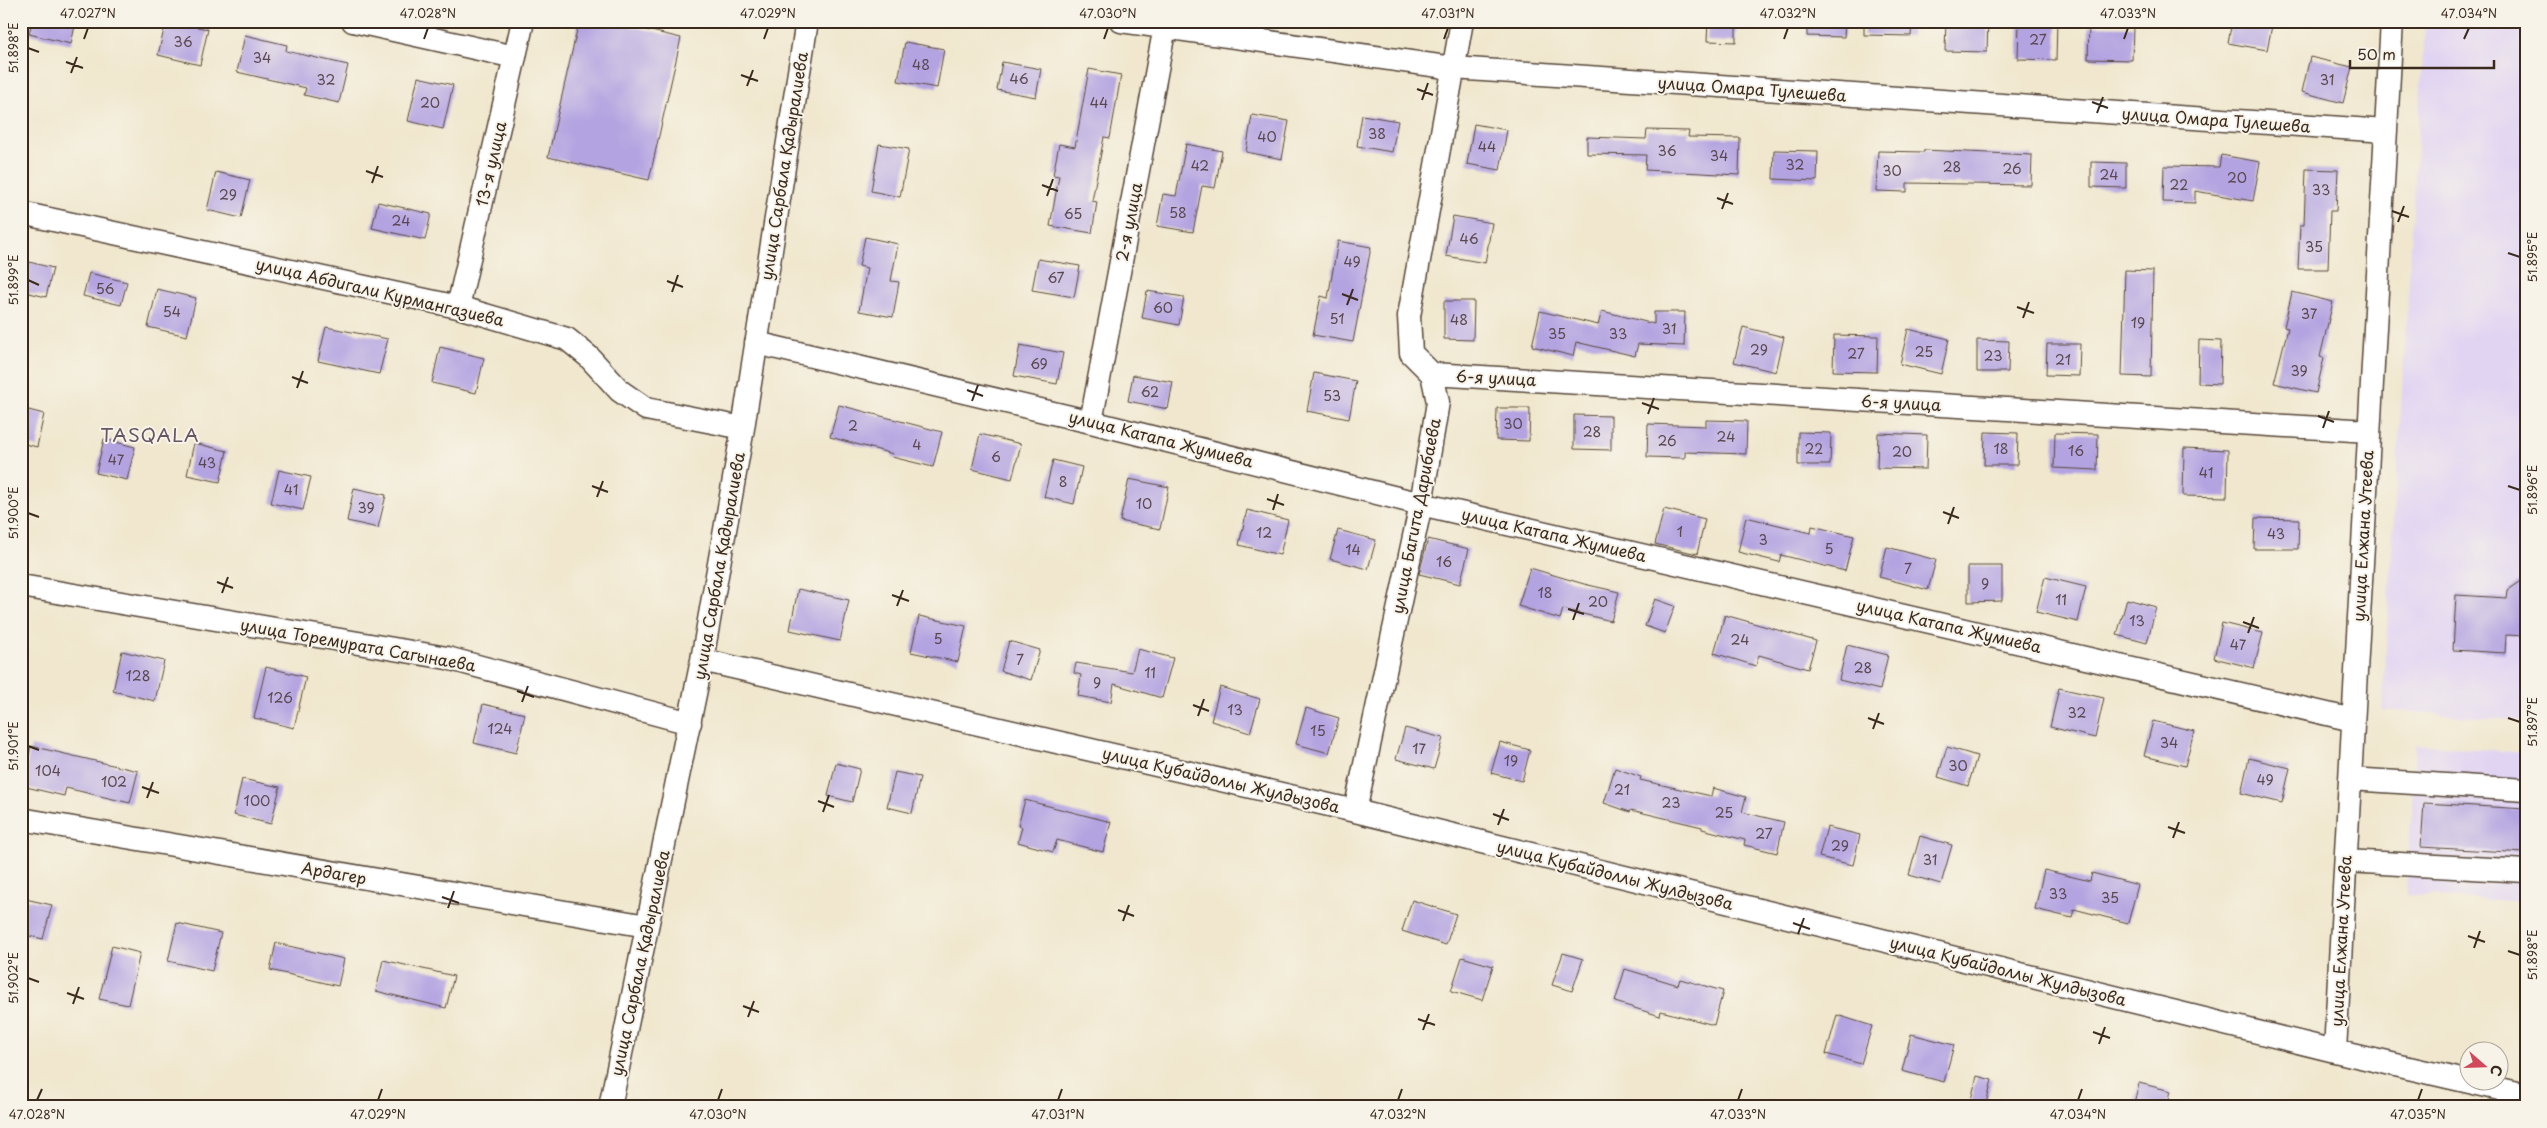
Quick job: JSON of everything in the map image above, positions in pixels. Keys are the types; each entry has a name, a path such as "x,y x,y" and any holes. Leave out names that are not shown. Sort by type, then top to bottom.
{"street":[{"path":"353,21 515,56"},
{"name":"13-я улица","path":"458,307 524,21"},
{"name":"улица Сарбала Қадыралиева","path":"610,1107 702,660 743,428 807,21"},
{"name":"улица Омара Тулешева","path":"1121,21 1165,25 1453,68 2386,131"},
{"path":"1432,374 1411,353 1409,316 1462,21"},
{"name":"улица Елжана Утеева","path":"2335,1051 2392,21"},
{"name":"2-я улица","path":"1091,422 1165,25"},
{"name":"улица Абдигали Курмангазиева","path":"21,213 458,307 567,339 589,357 620,391 646,409 743,428"},
{"name":"улица Катапа Жумиева","path":"756,343 1091,422 1421,504 2354,720"},
{"name":"6-я улица","path":"1432,374 2369,432"},
{"name":"улица Багита Дарибаева","path":"1355,811 1421,504 1438,402 1432,374"},
{"name":"улица Торемурата Сагынаева","path":"21,586 447,658 690,722"},
{"name":"улица Кубайдоллы Жулдызова","path":"702,660 1355,811 2335,1051 2526,1095"},
{"path":"2350,779 2526,790"},
{"name":"Ардагер","path":"21,819 647,926"},
{"path":"2346,861 2526,871"}],"shaded area":[{"path":"2425,21 2526,21 2526,721 2382,710"},
{"path":"2416,744 2526,753 2526,902 2406,894"}],"building":[{"path":"32,21 76,21 71,44 29,34"},
{"path":"166,21 208,29 200,65 158,55"},
{"path":"579,21 609,21 681,38 649,180 548,157"},
{"path":"1708,21 1736,21 1736,42 1707,41"},
{"path":"1807,21 1845,21 1844,37 1807,36"},
{"path":"1864,21 1912,21 1911,36 1864,35"},
{"path":"1946,21 1988,21 1987,52 1945,51"},
{"path":"2019,21 2057,21 2056,60 2018,59"},
{"path":"2232,21 2273,21 2267,50 2228,43"},
{"path":"2089,26 2133,27 2132,60 2088,59"},
{"path":"245,35 287,45 286,51 348,65 339,103 304,95 306,88 237,72"},
{"path":"905,42 944,49 937,88 898,81"},
{"path":"2310,57 2352,67 2343,103 2302,92"},
{"path":"1002,62 1041,69 1036,97 997,90"},
{"path":"1089,69 1121,75 1110,138 1104,137 1092,201 1097,202 1092,233 1050,226 1059,176 1053,175 1059,144 1075,147"},
{"path":"418,77 453,85 443,129 408,121"},
{"path":"1252,115 1289,121 1282,159 1246,152"},
{"path":"1362,115 1398,121 1392,152 1357,146"},
{"path":"1474,124 1507,130 1500,170 1467,164"},
{"path":"1647,130 1689,131 1688,137 1740,138 1739,175 1645,170 1646,155 1587,154 1587,137 1646,139"},
{"path":"879,144 909,149 900,197 871,191"},
{"path":"1186,144 1222,151 1215,188 1202,186 1193,232 1157,226 1163,194 1176,196"},
{"path":"1774,150 1818,151 1817,181 1773,179"},
{"path":"1924,150 2032,155 2031,185 1907,183 1907,192 1876,191 1878,151 1924,152"},
{"path":"2221,155 2260,162 2253,201 2195,191 2195,203 2163,202 2164,166 2219,167"},
{"path":"2091,162 2126,163 2126,188 2091,187"},
{"path":"2306,169 2338,170 2336,211 2330,211 2328,269 2298,269 2300,225 2304,225"},
{"path":"216,172 250,180 241,218 207,210"},
{"path":"378,202 431,214 425,240 372,228"},
{"path":"1453,216 1492,223 1485,263 1446,256"},
{"path":"865,237 898,244 891,281 899,282 893,317 859,311 867,268 859,266"},
{"path":"1338,241 1371,247 1353,342 1313,335 1321,296 1328,298"},
{"path":"1038,259 1080,266 1074,297 1032,290"},
{"path":"21,260 53,268 46,297 21,291"},
{"path":"2125,270 2153,271 2151,377 2122,376"},
{"path":"89,273 127,282 121,305 83,296"},
{"path":"157,289 196,298 187,336 148,327"},
{"path":"1147,291 1184,297 1179,325 1142,318"},
{"path":"2292,292 2333,302 2320,357 2324,358 2316,393 2274,383 2288,328 2284,327"},
{"path":"1444,301 1474,301 1473,340 1444,339"},
{"path":"1540,311 1598,325 1602,311 1654,324 1654,312 1685,312 1684,346 1638,344 1635,356 1576,342 1573,356 1532,346"},
{"path":"326,327 388,339 379,374 318,361"},
{"path":"1743,327 1784,337 1776,372 1734,362"},
{"path":"1908,329 1949,339 1941,374 1900,364"},
{"path":"1834,335 1878,336 1877,372 1833,371"},
{"path":"1977,340 2009,341 2008,372 1977,372"},
{"path":"2199,340 2221,341 2220,384 2198,383"},
{"path":"2047,344 2080,344 2079,376 2046,375"},
{"path":"1020,345 1063,353 1057,384 1014,376"},
{"path":"440,347 484,358 476,393 432,383"},
{"path":"1314,373 1356,381 1349,419 1307,411"},
{"path":"1133,375 1173,382 1168,409 1128,401"},
{"path":"839,405 942,432 933,467 892,457 893,454 830,437"},
{"path":"21,408 44,414 37,447 21,443"},
{"path":"1497,408 1530,408 1529,441 1496,440"},
{"path":"1574,415 1611,416 1611,450 1574,449"},
{"path":"1706,420 1747,421 1746,454 1685,452 1685,458 1647,457 1648,424 1706,426"},
{"path":"1798,432 1831,433 1830,465 1798,465"},
{"path":"1985,432 2018,433 2017,465 1984,465"},
{"path":"1878,433 1927,435 1926,469 1877,468"},
{"path":"2055,433 2098,434 2097,470 2054,468"},
{"path":"980,434 1021,444 1012,479 972,469"},
{"path":"104,439 135,447 127,480 96,473"},
{"path":"194,443 227,451 220,482 187,475"},
{"path":"2184,448 2228,450 2227,497 2183,496"},
{"path":"1053,460 1082,467 1074,504 1044,497"},
{"path":"279,470 311,477 303,510 271,503"},
{"path":"1129,479 1169,487 1160,529 1120,521"},
{"path":"354,488 386,495 378,528 347,521"},
{"path":"1664,509 1705,519 1697,554 1655,544"},
{"path":"1247,510 1288,520 1280,555 1239,545"},
{"path":"1746,517 1811,533 1812,526 1854,536 1845,571 1781,555 1779,562 1738,552"},
{"path":"2255,518 2299,519 2298,549 2254,549"},
{"path":"1338,530 1376,540 1368,569 1330,559"},
{"path":"1428,539 1469,549 1460,584 1419,574"},
{"path":"1887,547 1936,560 1928,590 1879,577"},
{"path":"1968,566 2002,566 2002,601 1968,602"},
{"path":"1530,568 1619,592 1611,621 1563,609 1560,619 1518,606"},
{"path":"2045,577 2086,587 2078,622 2036,612"},
{"path":"2526,578 2526,636 2506,635 2505,653 2453,650 2456,595 2507,598 2508,590"},
{"path":"798,589 849,600 840,641 790,630"},
{"path":"1655,599 1675,606 1665,633 1645,626"},
{"path":"2127,599 2156,607 2147,643 2117,635"},
{"path":"1725,615 1816,641 1808,669 1759,655 1756,666 1714,653"},
{"path":"919,616 966,626 958,662 911,652"},
{"path":"2222,623 2263,633 2254,668 2214,658"},
{"path":"1009,641 1040,650 1031,680 1001,671"},
{"path":"1847,645 1888,655 1880,690 1839,680"},
{"path":"1138,649 1173,658 1162,698 1114,684 1111,702 1078,696 1081,675 1074,673 1076,663 1132,672"},
{"path":"122,651 164,661 155,701 113,691"},
{"path":"266,667 306,677 294,728 254,718"},
{"path":"1220,687 1260,699 1250,733 1211,721"},
{"path":"2059,688 2104,698 2095,738 2050,727"},
{"path":"483,704 525,714 516,753 474,743"},
{"path":"1306,708 1339,718 1329,753 1296,744"},
{"path":"2153,721 2194,731 2185,766 2144,756"},
{"path":"1405,728 1443,738 1434,769 1396,759"},
{"path":"1500,742 1530,750 1522,781 1491,773"},
{"path":"31,746 138,771 130,803 66,788 64,796 22,786"},
{"path":"1947,747 1977,756 1968,786 1938,777"},
{"path":"2249,758 2290,768 2282,803 2241,793"},
{"path":"836,763 860,769 852,802 828,796"},
{"path":"1615,768 1641,777 1640,780 1711,796 1713,788 1746,797 1742,812 1784,822 1777,853 1744,845 1745,840 1702,829 1702,827 1631,810 1630,812 1604,803"},
{"path":"895,772 920,777 912,813 887,807"},
{"path":"242,779 280,787 271,824 234,815"},
{"path":"1025,800 1111,822 1103,852 1057,840 1053,852 1018,842 1022,827 1018,826"},
{"path":"2424,803 2526,809 2526,853 2421,847"},
{"path":"1827,827 1860,835 1853,865 1819,857"},
{"path":"1920,836 1952,845 1941,884 1909,875"},
{"path":"2044,870 2090,881 2092,873 2138,885 2128,923 2074,909 2072,918 2035,909"},
{"path":"21,898 52,905 43,939 21,934"},
{"path":"1412,900 1456,914 1446,945 1402,931"},
{"path":"177,923 221,933 212,971 168,961"},
{"path":"276,943 344,959 338,986 270,970"},
{"path":"112,946 140,953 128,1005 99,999"},
{"path":"1563,953 1583,959 1572,991 1552,985"},
{"path":"1462,957 1493,966 1482,1000 1451,991"},
{"path":"383,960 454,976 446,1008 376,991"},
{"path":"1625,969 1678,985 1680,979 1723,991 1714,1025 1661,1011 1660,1016 1615,1002"},
{"path":"1837,1015 1872,1026 1861,1064 1826,1054"},
{"path":"1911,1034 1954,1045 1944,1082 1902,1071"},
{"path":"1977,1076 1992,1080 1985,1107 1969,1107"},
{"path":"2139,1083 2171,1091 2167,1107 2133,1107"}],"district":[{"name":"TASQALA","path":"150,435"}]}
